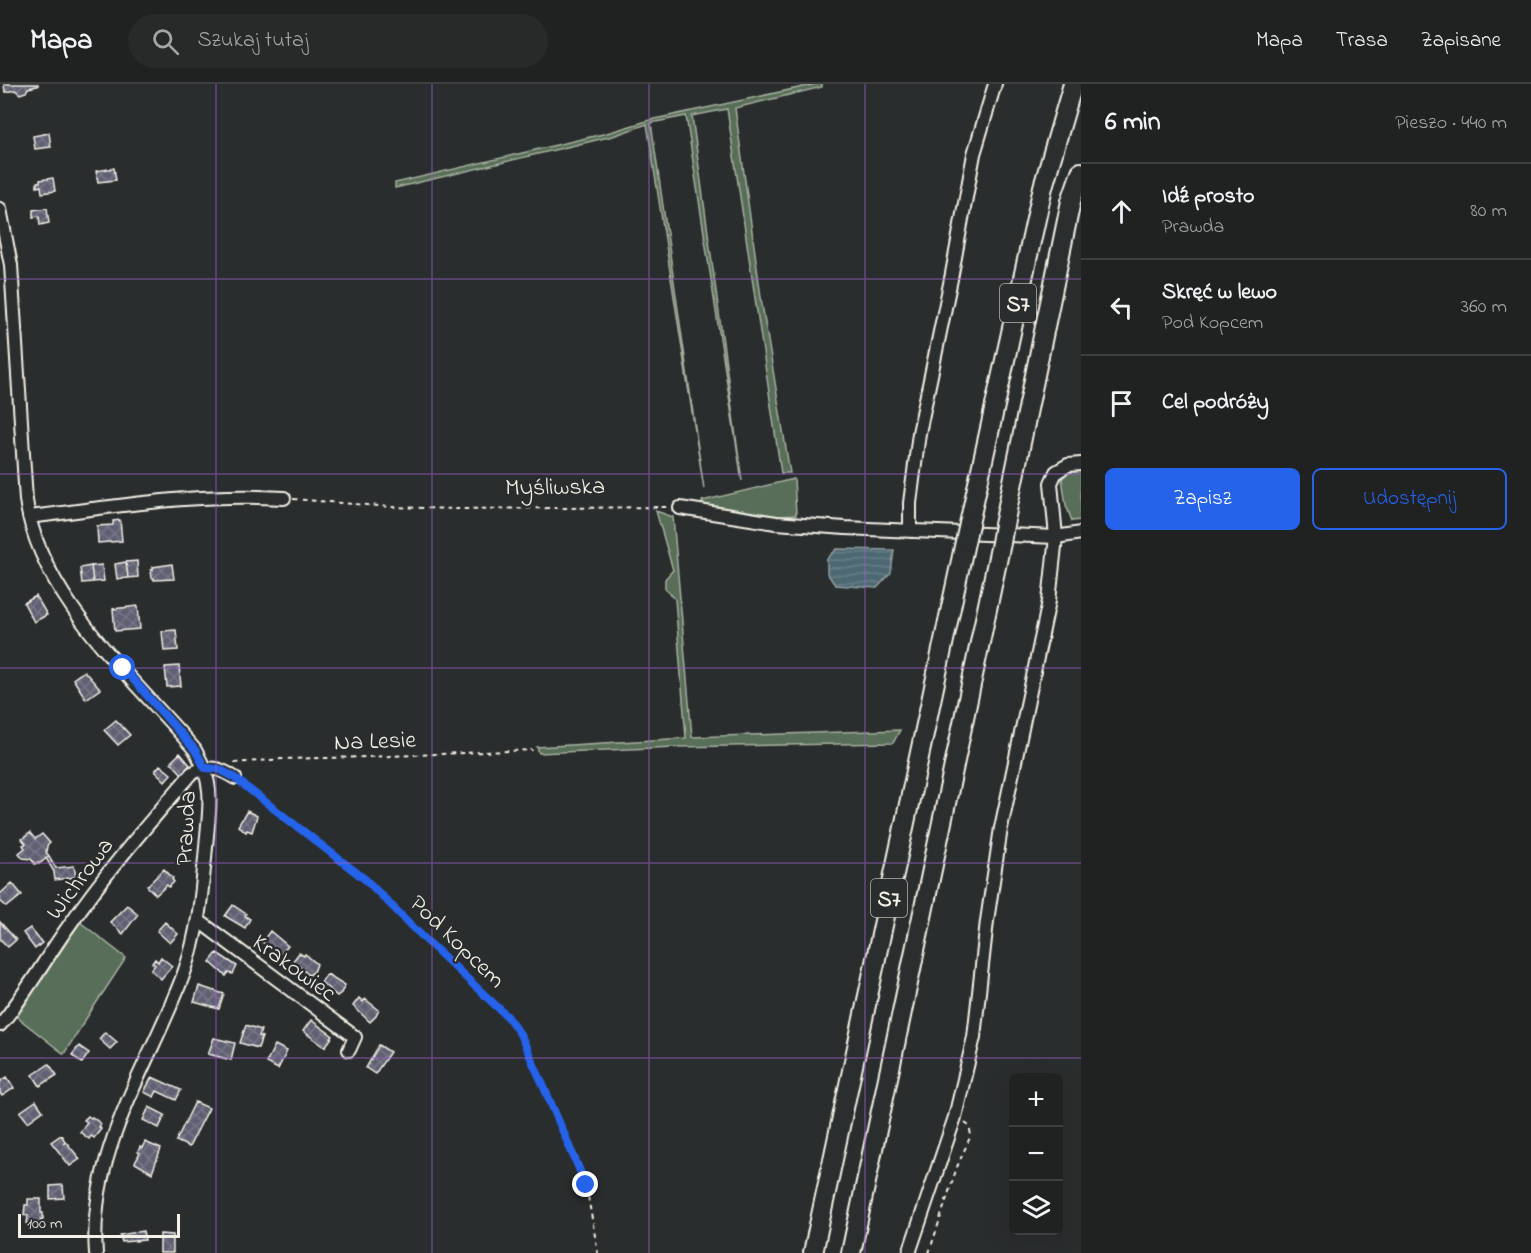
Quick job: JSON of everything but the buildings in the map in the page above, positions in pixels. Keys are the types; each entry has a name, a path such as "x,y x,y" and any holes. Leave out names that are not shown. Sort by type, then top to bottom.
{"highway":[{"name":"S7","path":"813,1253 1043,188 1073,84"},
{"name":"S7","path":"851,1253 1071,201 1081,172"}],"street":[{"path":"910,531 910,503 918,434 951,279 974,154 995,84"},
{"name":"Prawda","path":"0,209 11,265 29,517 39,548 54,578 82,619 99,642 195,750 209,780 210,803 198,921 184,974 123,1111 100,1180 94,1221 96,1253"},
{"path":"909,1253 955,1117 974,1037 987,921 1001,828 1049,601 1056,537 1051,483 1056,472 1068,465 1081,464"},
{"path":"29,517 183,500 243,496 284,498"},
{"path":"680,507 776,523 1056,537 1081,533"},
{"path":"205,768 219,769 235,778"},
{"name":"Wichrowa","path":"0,1025 111,867 192,773 205,768"},
{"name":"Krakowiec","path":"198,921 355,1037 349,1050"}],"path":[{"name":"Myśliwska","path":"284,498 391,507 456,509 680,507"},
{"name":"Na Lesie","path":"219,769 226,764 282,759 367,758 534,750"},
{"name":"Pod Kopcem","path":"235,778 366,880 508,1017 520,1034 578,1162 586,1185 598,1253"},
{"path":"929,1253 957,1167 971,1135 969,1126 955,1117"}],"green space":[{"path":"822,84 822,87 735,108 762,304 790,473 781,473 727,109 692,116 742,481 686,116 651,123 704,489 647,124 613,136 395,188 395,183 607,133 650,120"},
{"path":"1081,469 1081,520 1072,521 1066,505 1062,479 1067,472"},
{"path":"794,479 796,515 779,516 703,506 702,501"},
{"path":"656,511 673,517 692,737 900,730 893,743 675,747 539,753 537,747 686,738 675,599 665,588 665,579 673,570"},
{"path":"80,922 126,958 64,1054 17,1017"}],"water":[{"path":"837,549 894,550 891,573 877,588 835,585 827,573 827,559"}],"route":[{"path":"123,668 195,750 205,768 219,769 232,776 366,880 508,1017 520,1034 578,1162 586,1185"}]}
